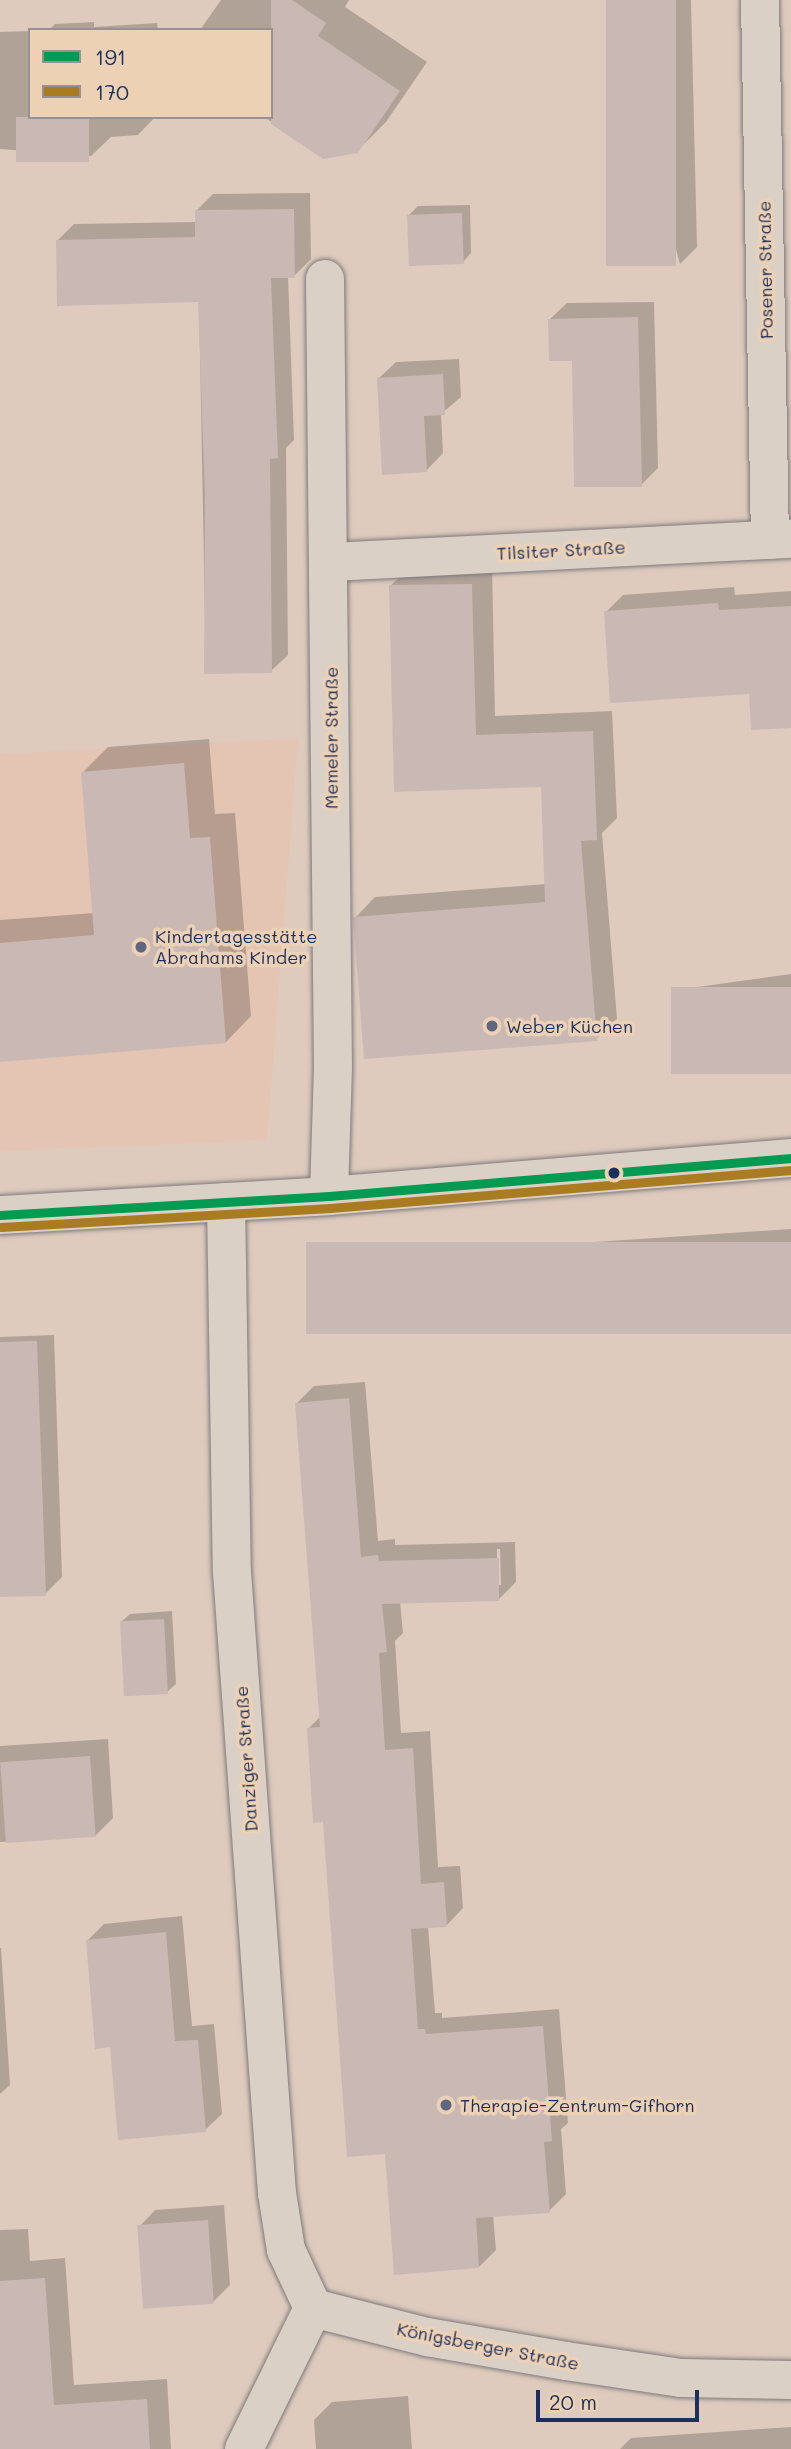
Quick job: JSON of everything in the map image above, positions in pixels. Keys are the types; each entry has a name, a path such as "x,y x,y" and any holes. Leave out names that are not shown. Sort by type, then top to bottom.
{"street":[{"name":"Posener Straße","path":"761,0 781,540"},
{"name":"Memeler Straße","path":"325,279 330,562 333,1067 329,1196"},
{"name":"Tilsiter Straße","path":"330,562 781,540"},
{"path":"0,1215 329,1196 791,1158"},
{"name":"Danziger Straße","path":"226,1202 232,1573 277,2193 286,2250 313,2308"},
{"path":"244,2449 313,2308"},
{"name":"Königsberger Straße","path":"313,2308 427,2337 566,2361 681,2378 791,2379"}],"shaded area":[{"name":"Kindertagesstätte Abrahams Kinder","path":"298,738 267,1140 0,1151 0,754"}],"building":[{"path":"271,0 292,0 326,23 318,36 400,91 358,153 323,159 271,124"},
{"path":"606,0 676,0 676,266 606,266"},
{"path":"16,117 89,119 89,162 16,162"},
{"path":"294,209 295,278 271,278 278,458 270,459 272,673 204,674 205,494 198,302 57,306 56,240 195,237 195,210"},
{"path":"462,213 464,264 409,266 407,215"},
{"path":"638,317 642,487 574,487 572,361 549,361 548,319"},
{"path":"443,374 445,415 424,416 427,472 382,475 377,378"},
{"path":"472,584 476,735 593,731 597,840 581,841 597,1041 364,1059 353,917 545,902 541,787 394,792 389,585"},
{"path":"718,603 719,610 791,606 791,728 751,730 749,694 610,703 604,611"},
{"path":"184,763 190,838 210,837 226,1043 0,1062 0,943 94,935 81,772"},
{"path":"671,987 791,987 791,1074 671,1074"},
{"path":"306,1242 791,1242 791,1334 306,1334"},
{"path":"37,1341 46,1596 0,1597 0,1342"},
{"path":"349,1398 361,1557 378,1555 379,1561 499,1558 499,1601 382,1604 387,1652 379,1653 385,1750 413,1748 421,1884 444,1882 447,1927 411,1929 418,2029 425,2029 426,2034 543,2026 552,2141 544,2142 550,2213 476,2218 479,2268 394,2275 385,2154 347,2157 323,1822 313,1823 307,1728 320,1727 295,1403"},
{"path":"164,1619 168,1694 124,1696 120,1621"},
{"path":"90,1756 96,1837 6,1843 0,1762"},
{"path":"166,1932 175,2041 198,2040 206,2132 118,2140 110,2047 95,2049 86,1940"},
{"path":"208,2220 214,2304 143,2309 137,2225"},
{"path":"45,2278 54,2405 147,2399 150,2449 0,2449 0,2281"}],"transit line":[{"name":"191","path":"0,1215 329,1196 791,1158"},
{"name":"170","path":"1,1227 330,1208 791,1170"}],"place":[{"name":"Kindertagesstätte Abrahams Kinder","path":"141,947"},
{"name":"Weber Küchen","path":"492,1026"},
{"name":"Therapie-Zentrum-Gifhorn","path":"446,2105"}]}
